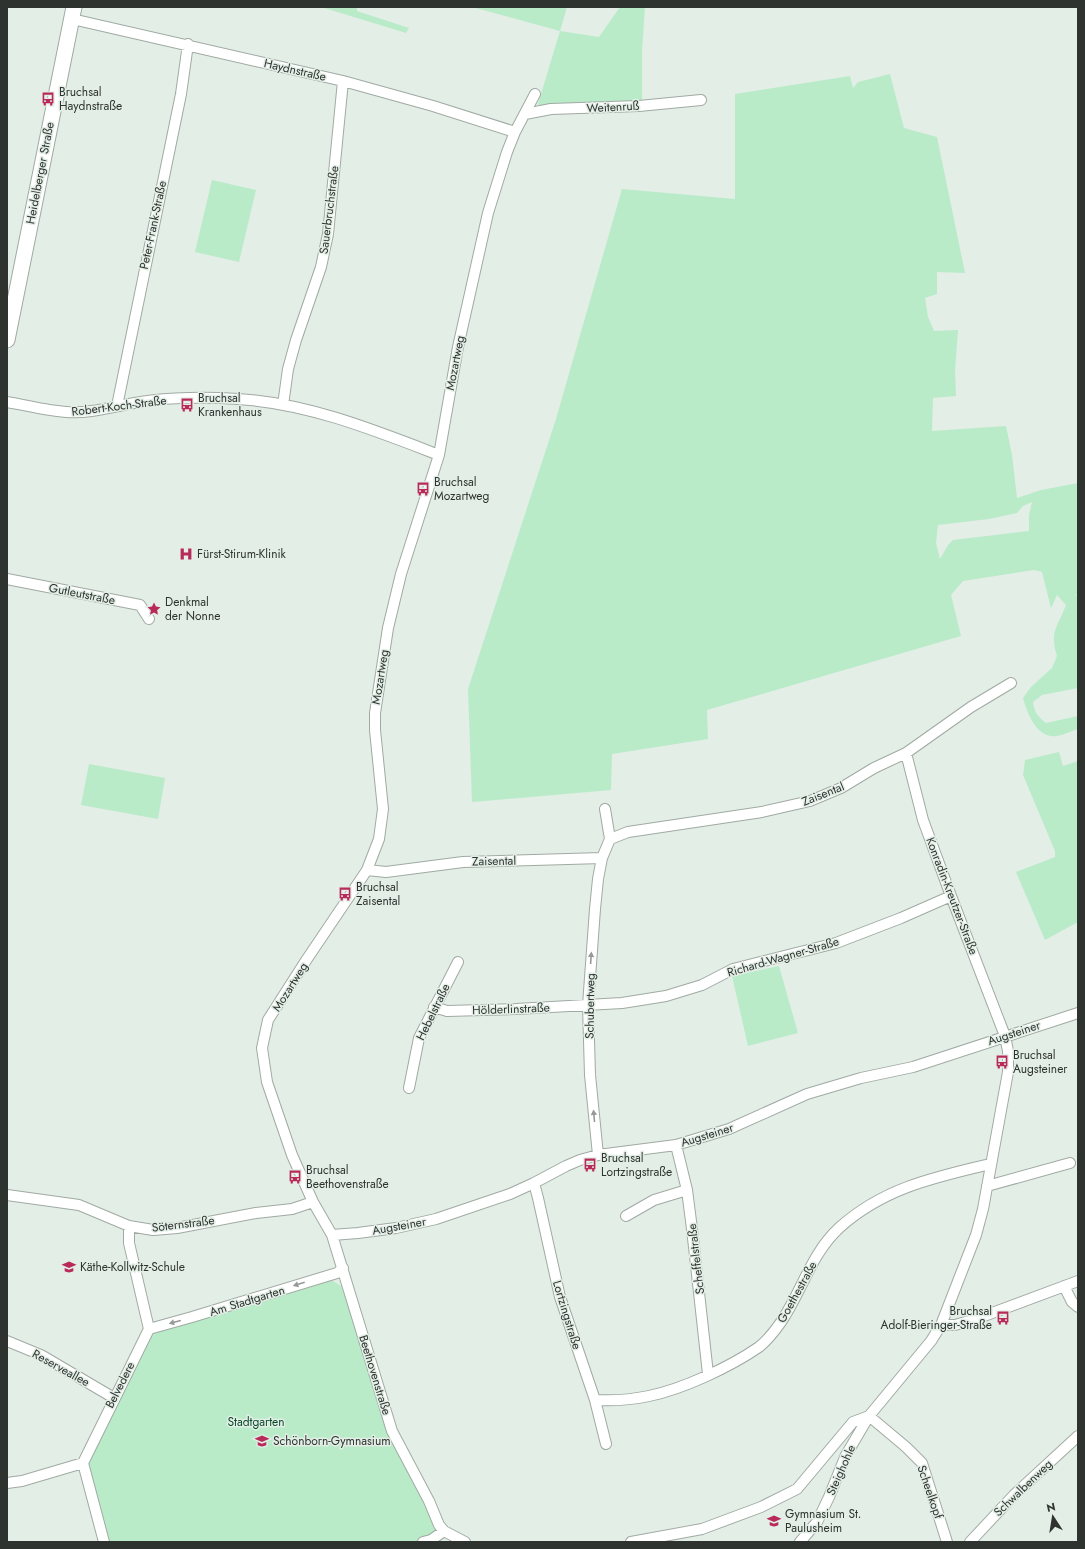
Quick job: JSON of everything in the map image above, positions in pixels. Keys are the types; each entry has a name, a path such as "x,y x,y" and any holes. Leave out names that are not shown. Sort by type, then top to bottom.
{"main road":[{"name":"Heidelberger Straße","path":"7,340 73,13"}],"street":[{"name":"Haydnstraße","path":"73,13 110,29 188,44 344,81 433,106 515,132"},
{"name":"Peter-Frank-Straße","path":"117,406 181,94 188,44"},
{"name":"Sauerbruchstraße","path":"283,405 288,369 321,267 328,234 344,81"},
{"name":"Mozartweg","path":"332,1234 313,1202 292,1155 267,1082 262,1048 268,1020 367,870 379,839 383,810 375,730 375,713 385,646 401,574 439,454 458,347 488,213 507,152 515,132 535,94"},
{"name":"Weitenruß","path":"525,114 551,109 632,106 701,100"},
{"name":"Robert-Koch-Straße","path":"7,402 66,412 92,411 143,401 218,398 239,399 283,405 337,418 439,454"},
{"name":"Gutleutstraße","path":"7,579 140,605 149,619"},
{"name":"Zaisental","path":"610,839 628,832 762,812 810,801 841,788 874,768 906,753 971,707 1011,683"},
{"name":"Konradin-Kreutzer-Straße","path":"906,753 923,820 950,896 1005,1036 1008,1051 1008,1072 987,1186"},
{"path":"602,858 610,839 605,809"},
{"name":"Zaisental","path":"367,870 386,872 463,862 602,858"},
{"name":"Schubertweg","path":"598,1154 590,1075 588,1005 595,908 602,858"},
{"name":"Richard-Wagner-Straße","path":"588,1005 622,1003 666,996 702,985 733,969 836,943 901,918 950,896"},
{"name":"Hebelstraße","path":"409,1088 419,1038 458,962"},
{"name":"Hölderlinstraße","path":"434,1007 447,1011 588,1005"},
{"name":"Augsteiner","path":"332,1234 358,1233 396,1228 436,1219 492,1201 534,1184 566,1166 598,1154 676,1145 729,1129 807,1094 861,1078 912,1067 1078,1013"},
{"name":"Scheffelstraße","path":"676,1145 686,1190 696,1260 708,1374"},
{"path":"987,1186 1070,1163"},
{"name":"Goethestraße","path":"594,1400 618,1401 650,1396 680,1387 743,1357 772,1335 782,1321 811,1265 827,1241 839,1228 867,1206 880,1198 914,1183 990,1164"},
{"name":"Lortzingstraße","path":"534,1184 560,1297 594,1400 606,1444"},
{"name":"Steighohle","path":"800,1542 817,1522 846,1455 869,1416 931,1342 942,1325 976,1235 987,1186"},
{"path":"626,1216 654,1200 686,1190"},
{"name":"Söternstraße","path":"7,1195 79,1205 129,1226 153,1230 177,1228 256,1213 292,1209 313,1202"},
{"path":"129,1226 129,1244 149,1329"},
{"name":"Beethovenstraße","path":"332,1234 392,1431 429,1500 439,1525 444,1531"},
{"name":"Am Stadtgarten","path":"149,1329 192,1318 337,1273 343,1268"},
{"path":"942,1325 955,1325 976,1319 1078,1281"},
{"path":"1064,1286 1072,1302 1078,1307"},
{"name":"Belvedere","path":"83,1463 149,1329"},
{"name":"Reserveallee","path":"7,1341 41,1355 114,1398"},
{"path":"631,1542 702,1529 761,1507 797,1489 853,1422 869,1416"},
{"name":"Scheelkopf","path":"869,1416 906,1447 922,1463 946,1542"},
{"name":"Schwalbenweg","path":"970,1542 1014,1495 1078,1436"},
{"path":"7,1483 83,1463 104,1542"},
{"path":"423,1542 431,1540 444,1531 465,1542"}],"green space":[{"path":"321,7 357,7 357,11 409,28 406,33"},
{"path":"472,7 567,7 560,31"},
{"path":"620,7 645,7 642,51 642,103 542,107 538,104 560,31 599,37"},
{"path":"890,74 904,128 937,137 965,273 937,272 937,294 925,298 928,317 934,331 958,330 955,371 956,396 933,398 932,431 1006,426 1012,455 1017,498 1041,490 1078,483 1078,592 1076,595 1078,598 1078,688 1042,695 1033,702 1034,709 1037,714 1046,723 1078,716 1078,729 1057,736 1050,736 1044,733 1034,724 1027,711 1023,698 1031,687 1052,668 1057,656 1054,635 1066,605 1057,595 1051,608 1042,572 1034,570 963,581 951,595 961,636 707,710 708,739 612,754 611,790 472,802 468,689 556,419 622,189 735,199 735,94 850,76 853,88 858,82","holes":["1032,502 1029,515 1029,531 953,540 948,545 940,559 936,543 938,525 989,519 1017,513 1023,506"]},
{"path":"212,180 256,190 239,262 195,252"},
{"path":"1059,752 1063,766 1078,761 1078,922 1045,940 1016,872 1055,857 1055,851 1023,775 1025,760"},
{"path":"89,764 165,778 158,819 81,805"},
{"path":"779,966 798,1033 748,1046 732,976"},
{"name":"Stadtgarten","path":"330,1279 341,1286 365,1350 390,1432 436,1526 436,1531 428,1538 413,1542 106,1542 86,1464 145,1327"}],"place":[{"name":"Bruchsal Haydnstraße","path":"48,99"},
{"name":"Bruchsal Krankenhaus","path":"187,405"},
{"name":"Bruchsal Mozartweg","path":"423,489"},
{"name":"Fürst-Stirum-Klinik","path":"186,554"},
{"name":"Denkmal der Nonne","path":"154,609"},
{"name":"Bruchsal Zaisental","path":"345,894"},
{"name":"Bruchsal Augsteiner","path":"1002,1062"},
{"name":"Bruchsal Lortzingstraße","path":"590,1165"},
{"name":"Bruchsal Beethovenstraße","path":"295,1177"},
{"name":"Käthe-Kollwitz-Schule","path":"69,1267"},
{"name":"Bruchsal Adolf-Bieringer-Straße","path":"1003,1318"},
{"name":"Schönborn-Gymnasium","path":"262,1441"},
{"name":"Gymnasium St. Paulusheim","path":"774,1521"}]}
